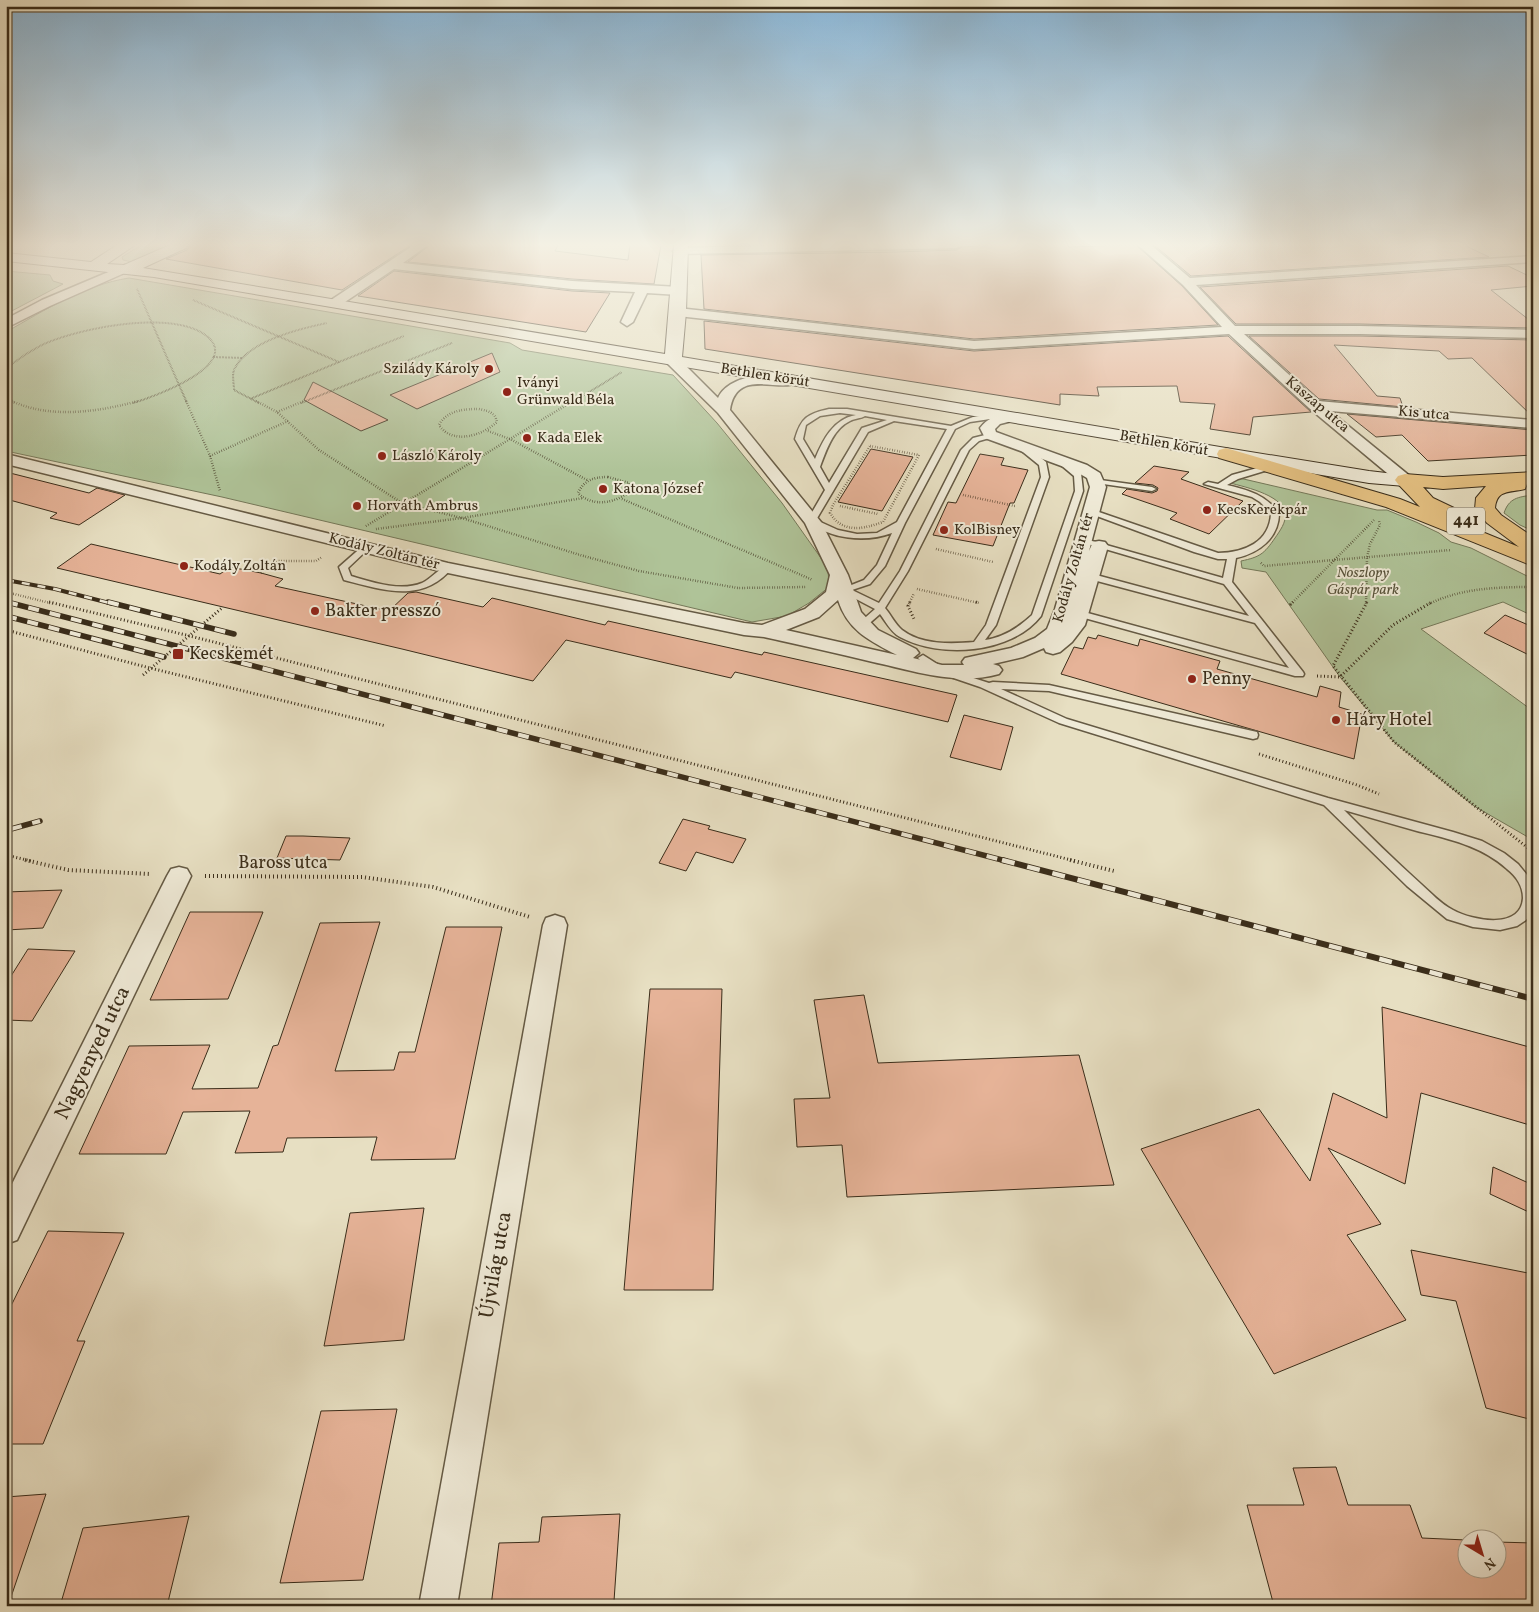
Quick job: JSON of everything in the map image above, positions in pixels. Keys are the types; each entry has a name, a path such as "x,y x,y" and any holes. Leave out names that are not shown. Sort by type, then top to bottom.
{"main road":[{"path":"1226,454 1393,503 1533,560"},
{"name":"441","path":"1405,480 1443,483 1533,478"},
{"name":"441","path":"1405,480 1426,502 1533,554"},
{"path":"1533,482 1494,489 1486,498 1485,509 1494,519 1533,547"}],"street":[{"name":"Bethlen körút","path":"435,320 1226,454 1369,477 1405,480"},
{"path":"677,320 673,361 723,410 812,522 841,582"},
{"path":"754,320 974,344 1232,330 1360,330 1533,334"},
{"name":"Kaszap utca","path":"1223,320 1314,404 1405,480"},
{"path":"723,410 730,390 738,384 752,381 792,380"},
{"name":"Kis utca","path":"1314,404 1533,424"},
{"path":"1006,416 995,421 987,428 990,435 1081,468 1104,483"},
{"name":"Kodály Zoltán tér","path":"6,458 448,568 744,629 764,631 942,671 974,672 988,677"},
{"name":"Kodály Zoltán tér","path":"858,651 899,649 928,652 958,662 981,661 1016,653 1042,642 1055,632 1072,611 1090,543 1090,512 1098,486 1104,483"},
{"name":"Kodály Zoltán tér","path":"841,582 852,614 861,626 884,642 899,649"},
{"name":"Kodály Zoltán tér","path":"764,631 800,618 822,606 835,593 841,582"},
{"name":"Kodály Zoltán tér","path":"928,652 959,667 988,677 1051,649 1071,632 1076,625 1072,611"},
{"name":"Nagyenyed utca","path":"6,1229 180,876"},
{"name":"Újvilág utca","path":"438,1606 555,925"}],"lane":[{"path":"830,491 799,440 803,424 818,413 832,410 883,418"},
{"path":"816,467 821,451 840,423 848,418 861,416 883,418 952,428"},
{"path":"841,582 867,582 881,566 901,523 952,428 960,422 974,418 1006,416"},
{"path":"901,523 892,530 882,534 855,537 833,532 812,522 865,430 886,421 902,420"},
{"path":"916,422 930,427 944,440"},
{"path":"861,626 881,608 904,571 965,450 970,443 978,438 990,435"},
{"path":"977,645 990,625 1045,477 1043,464 1020,445"},
{"path":"928,652 977,645 1017,632 1030,624 1036,616 1079,491 1078,475 1057,459"},
{"path":"1220,486 1235,477 1268,467"},
{"path":"1104,483 1152,489"},
{"path":"1090,512 1218,556 1243,554 1259,545 1274,526 1275,513 1272,508 1260,498 1208,484"},
{"path":"1072,611 1299,674 1227,582 1090,543"},
{"path":"364,548 343,567 347,578 400,590 423,587 437,580 448,568"},
{"path":"1227,582 1232,556"},
{"path":"1082,574 1260,622"},
{"path":"841,582 881,608 888,621 903,635 928,652 942,671"},
{"path":"988,677 1049,688 1253,735"},
{"path":"988,677 1063,721 1328,802 1463,838 1497,854 1522,877 1528,890 1530,902 1526,913 1517,920 1503,925 1468,922 1449,915 1328,802"}],"path":[{"path":"152,320 210,456 222,498"},
{"path":"240,320 339,362"},
{"path":"6,369 20,357 57,339 103,327 153,323 194,329 208,336 214,345 213,357 206,366 180,386 130,403 77,411 31,408 14,403 6,398"},
{"path":"327,323 301,328 279,336 243,358 233,372 234,390 277,412 319,450 402,503 462,518 580,555 658,575 738,588 810,587"},
{"path":"249,399 411,333 402,332"},
{"path":"277,412 457,341 448,340"},
{"path":"213,357 243,358"},
{"path":"583,498 462,518 367,528 402,503 629,368"},
{"path":"488,430 497,422 497,418 494,414 480,409 452,413 445,416 439,425 445,433 461,436 480,434 488,430 510,439 587,480"},
{"path":"210,456 288,421"},
{"path":"870,446 920,455 886,516 883,522 874,527 853,529 835,521 830,513 833,505 870,446"},
{"path":"602,476 618,477 629,482 630,491 622,499 594,503 583,498 578,493 580,486 587,480 602,476"},
{"path":"958,494 1019,506"},
{"path":"622,499 820,583"},
{"path":"1290,605 1378,516 1380,524 1370,544 1367,558 1367,602 1333,666 1394,742 1533,852"},
{"path":"938,541 934,549 996,562"},
{"path":"1252,550 1264,566 1452,550"},
{"path":"915,621 908,606 920,582"},
{"path":"1340,677 1400,619 1426,605 1473,589 1505,586 1533,587"},
{"path":"916,589 980,603 976,611"},
{"path":"6,592 190,636 1114,871"},
{"path":"143,675 223,607"},
{"path":"6,630 150,668 386,726"},
{"name":"Baross utca","path":"6,855 68,870 180,876 371,878 434,887 555,925"}],"green space":[{"path":"27,320 377,320 510,343 522,350 673,375 717,423 782,503 828,568 829,587 809,603 787,616 752,622 222,497 6,451 6,332"},
{"name":"Noszlopy Gáspár park","path":"1235,477 1377,510 1387,510 1439,533 1451,542 1471,548 1533,579 1533,616 1503,602 1421,629 1533,711 1533,840 1474,806 1394,742 1340,677 1266,572 1242,568 1241,561 1253,558 1268,548 1282,527 1285,513 1282,506 1269,496 1226,482"},
{"path":"1533,495 1533,531 1520,525 1504,513 1511,501"}],"building":[{"path":"511,320 593,320 586,332"},
{"path":"805,320 1214,320 1218,325 974,339"},
{"path":"1232,320 1529,320 1533,323 1533,328 1360,324 1236,324"},
{"path":"704,321 974,351 1228,336 1311,412 1253,417 1250,435 1210,429 1215,404 1180,402 1177,386 1097,387 1099,396 1060,394 1060,405 705,349"},
{"path":"1249,336 1360,336 1533,340 1533,417 1472,358 1448,359 1439,351 1334,345 1377,396 1400,398 1403,407 1319,399"},
{"path":"492,353 500,372 417,409 390,395"},
{"path":"313,382 388,420 361,431 304,400"},
{"path":"1347,414 1533,430 1533,455 1428,461 1402,435 1376,437"},
{"path":"871,449 913,457 882,511 838,502"},
{"path":"980,454 1004,458 1001,465 1028,470 1014,503 1010,503 993,546 933,535 948,502 956,503"},
{"path":"1154,466 1189,472 1181,479 1243,501 1209,534 1170,519 1177,513 1122,494 1127,489 1152,493 1157,491 1158,488 1153,485 1135,483"},
{"path":"6,472 89,493 97,488 125,495 79,525 50,518 57,513 6,499"},
{"path":"91,544 220,574 230,567 261,573 283,579 275,586 389,611 408,593 416,592 483,607 492,598 605,625 608,621 762,655 764,652 957,695 948,722 735,672 731,678 566,640 533,681 57,568"},
{"path":"1505,615 1533,627 1533,657 1484,633"},
{"path":"1098,635 1138,646 1140,639 1220,661 1217,669 1317,697 1320,686 1341,692 1339,707 1362,714 1354,759 1061,674 1074,647 1083,649 1088,637 1096,639"},
{"path":"964,715 1013,727 1001,770 950,757"},
{"path":"683,819 710,826 708,829 746,839 733,863 696,852 686,871 659,863"},
{"path":"286,836 350,838 340,860 277,858"},
{"path":"62,890 43,928 6,930 6,892"},
{"path":"190,912 263,912 228,999 150,1000"},
{"path":"380,922 335,1071 394,1070 399,1052 415,1052 446,927 502,927 455,1159 371,1160 377,1137 287,1138 283,1152 235,1153 250,1111 183,1112 166,1154 79,1154 129,1046 210,1045 192,1089 258,1088 273,1046 278,1045 320,923"},
{"path":"28,949 75,951 32,1021 6,1020 6,984"},
{"path":"650,989 722,989 713,1290 624,1290"},
{"path":"864,995 878,1063 1079,1055 1114,1185 847,1197 842,1145 797,1147 794,1099 830,1098 814,1000"},
{"path":"1382,1007 1533,1048 1533,1126 1421,1093 1405,1184 1328,1148 1381,1224 1347,1235 1406,1320 1274,1374 1141,1149 1259,1109 1310,1181 1333,1093 1387,1118"},
{"path":"1493,1167 1533,1185 1533,1214 1490,1194"},
{"path":"424,1208 404,1340 324,1346 350,1213"},
{"path":"48,1231 124,1233 77,1341 85,1341 43,1444 6,1444 6,1316"},
{"path":"1411,1250 1533,1274 1533,1420 1486,1408 1456,1301 1421,1295"},
{"path":"397,1409 363,1580 280,1583 321,1411"},
{"path":"1336,1467 1348,1505 1410,1505 1422,1538 1456,1540 1456,1580 1506,1580 1506,1542 1533,1543 1533,1606 1274,1606 1247,1505 1304,1505 1293,1468"},
{"path":"46,1494 10,1600 6,1599 6,1497"},
{"path":"620,1514 614,1601 581,1602 581,1606 491,1606 499,1543 539,1542 542,1517"},
{"path":"189,1516 167,1606 60,1606 83,1528"}],"railway":[{"path":"6,580 55,589 113,604"},
{"path":"6,602 12,604"},
{"path":"7,602 1006,861"},
{"path":"108,602 234,634"},
{"path":"6,616 164,657"},
{"path":"11,829 40,821"},
{"path":"1002,860 1533,999"}],"place":[{"name":"Szilády Károly","path":"489,369"},
{"name":"Iványi Grünwald Béla","path":"507,392"},
{"name":"Kada Elek","path":"527,438"},
{"name":"László Károly","path":"382,456"},
{"name":"Katona József","path":"603,489"},
{"name":"Horváth Ambrus","path":"357,506"},
{"name":"KecsKerékpár","path":"1207,510"},
{"name":"KolBisney","path":"944,530"},
{"name":"Kodály Zoltán","path":"184,566"},
{"name":"Bakter presszó","path":"315,611"},
{"name":"Kecskemét","path":"178,654"},
{"name":"Penny","path":"1192,679"},
{"name":"Háry Hotel","path":"1336,720"}]}
